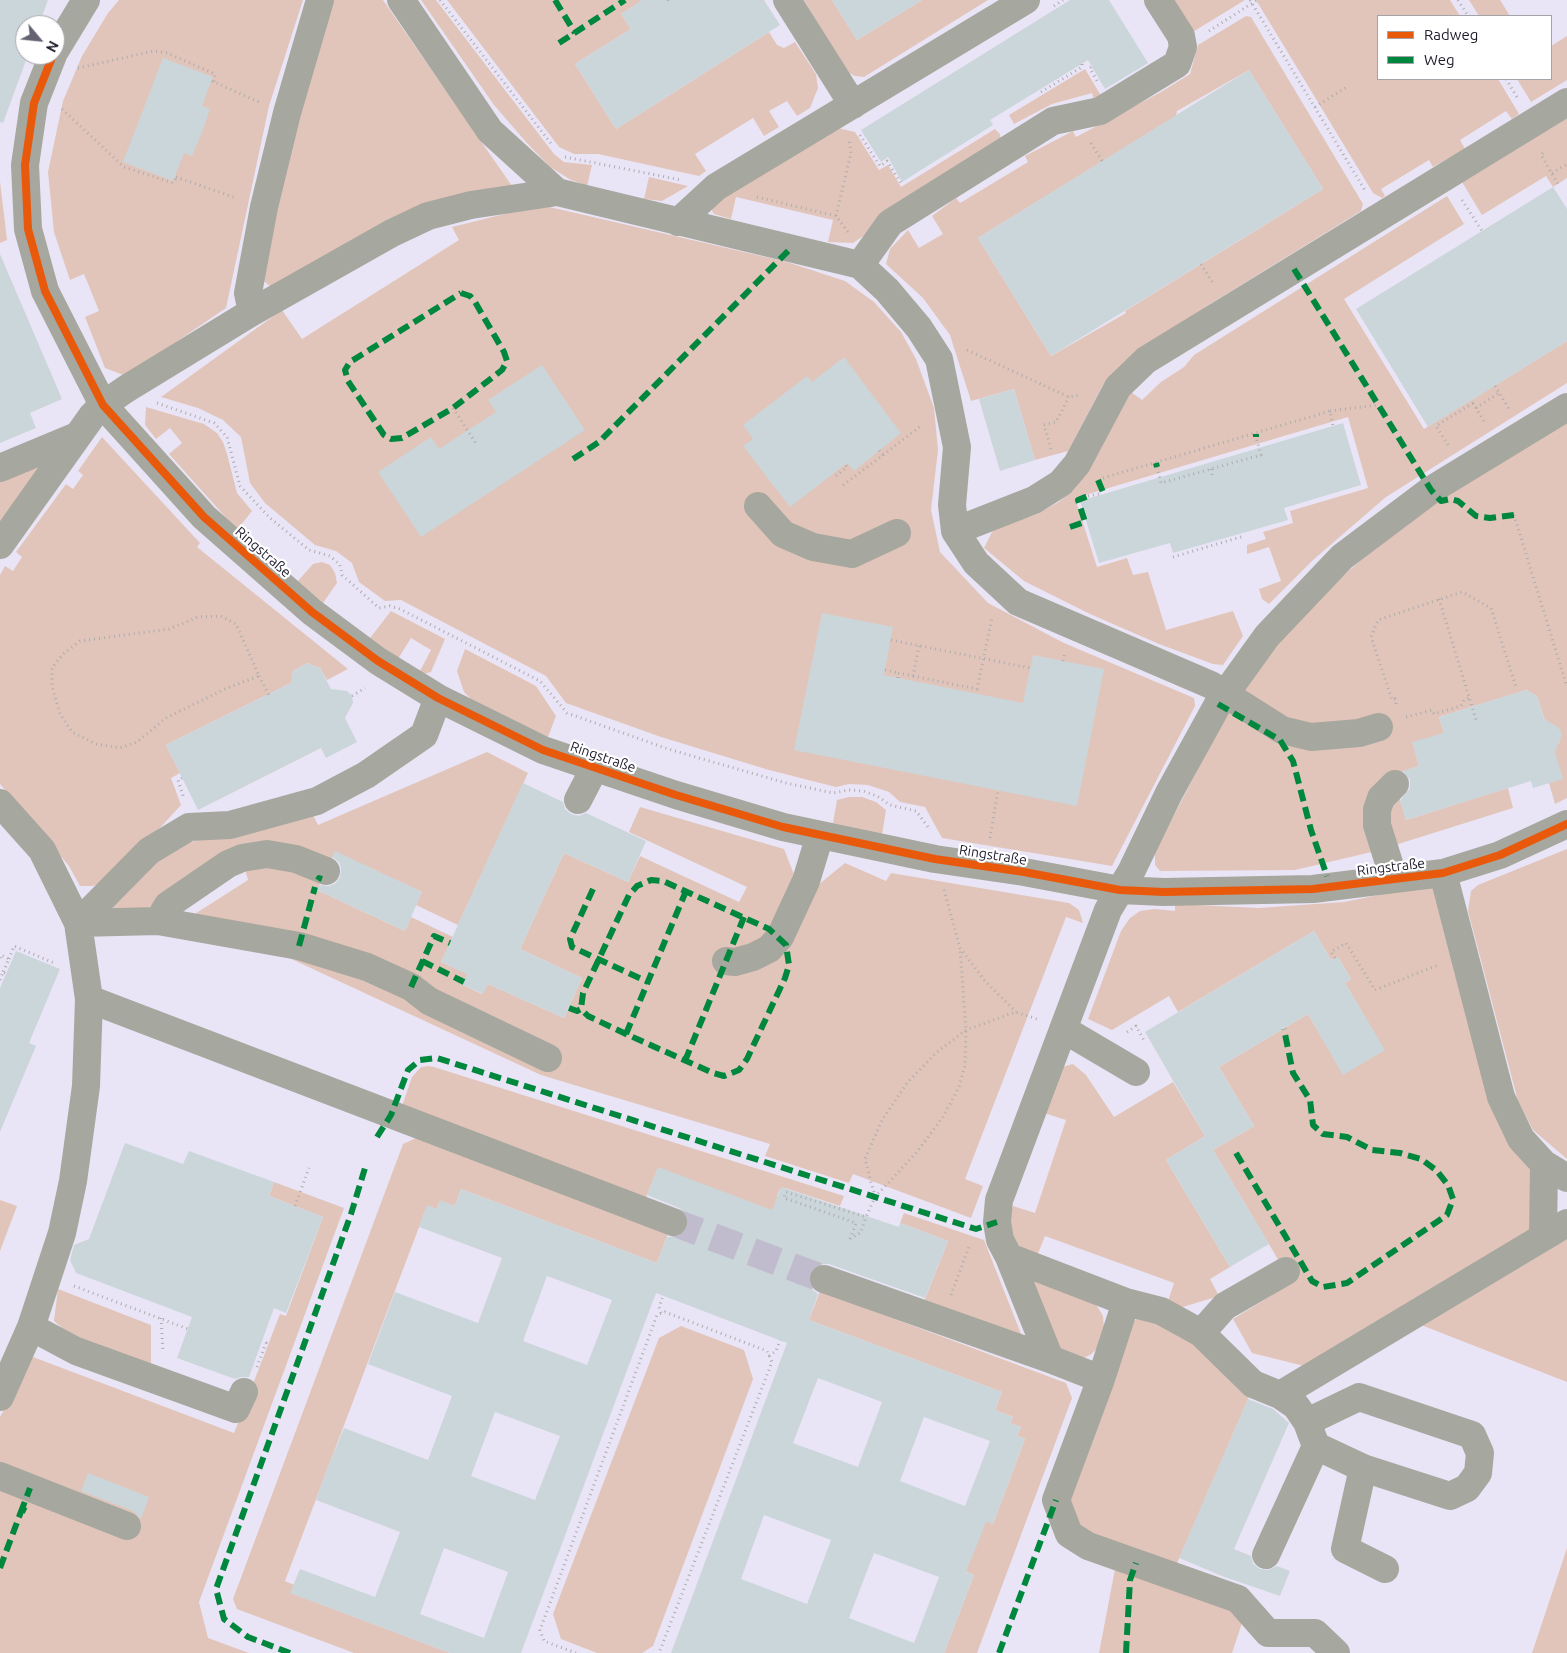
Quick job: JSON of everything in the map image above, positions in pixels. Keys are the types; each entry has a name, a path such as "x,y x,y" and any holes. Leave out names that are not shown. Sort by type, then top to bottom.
{"lane":[{"path":"65,34 86,0"},
{"path":"252,312 248,293 264,207 287,114 320,0"},
{"path":"401,0 490,131 557,192"},
{"path":"787,0 848,115"},
{"path":"678,222 716,187 848,115 1026,0"},
{"path":"864,260 890,223 1053,121 1100,112 1177,64 1183,47 1181,36 1158,0"},
{"name":"Ringstraße","path":"49,65 34,103 26,164 28,228 45,291 103,405 204,517 305,606 378,661 438,698 543,750 783,827 935,859 1024,872 1120,890 1164,892 1313,889 1443,873 1500,855 1567,824"},
{"path":"955,531 1034,500 1069,474 1118,387 1146,360 1567,102"},
{"path":"0,544 76,436 103,405 126,389 252,312 392,233 428,216 470,205 557,192 678,222 792,247 864,260 919,328 939,360 957,447 952,505 955,531 976,563 1018,602 1211,685 1223,695 1282,730 1311,738 1359,733 1393,719"},
{"path":"1050,1359 1009,1257 1000,1240 997,1222 999,1200 1108,910 1131,872 1169,793 1223,695 1267,636 1342,557 1431,490 1567,407"},
{"path":"0,468 76,436"},
{"path":"758,506 783,534 813,547 852,554 897,533"},
{"path":"78,923 149,851 189,827 230,825 322,811 366,775 424,735 438,698"},
{"path":"578,800 594,767"},
{"path":"1394,879 1377,825 1377,810 1381,798 1396,784"},
{"path":"0,802 42,850 78,923 89,999 86,1086 73,1181 62,1233 31,1327 0,1397"},
{"path":"726,960 735,962 753,957 769,949 780,937 806,881 820,835"},
{"path":"158,921 168,905 228,864 242,858 267,854 296,859 326,871"},
{"path":"1443,873 1501,1097 1521,1139 1544,1164 1567,1178"},
{"path":"78,923 158,921 299,946 367,967 411,988 428,1001 548,1058"},
{"path":"89,999 673,1222"},
{"path":"1063,1029 1136,1072"},
{"path":"1543,1237 1544,1164"},
{"path":"1280,1395 1567,1223"},
{"path":"1009,1257 1126,1302 1161,1311 1201,1333 1253,1384 1280,1395 1296,1406 1311,1434 1363,1468 1450,1496 1467,1488 1478,1473 1480,1453 1472,1435 1359,1396 1311,1434 1266,1554"},
{"path":"1201,1333 1224,1306 1286,1271"},
{"path":"824,1279 1101,1378"},
{"path":"1126,1302 1101,1378 1056,1500 1069,1534 1088,1546 1238,1599 1268,1633 1315,1634 1336,1653"},
{"path":"31,1327 76,1351 236,1410 244,1392"},
{"path":"1363,1468 1345,1549 1385,1569"},
{"path":"0,1476 128,1526"}],"path":[{"path":"440,0 558,152"},
{"path":"1183,47 1251,1 1256,0"},
{"path":"1458,0 1467,15"},
{"path":"1251,1 1380,216"},
{"path":"77,68 154,50 166,53 204,71 215,74 213,82 287,114"},
{"path":"1035,96 1083,66 1082,64"},
{"path":"1091,67 1096,78"},
{"path":"1315,107 1347,87"},
{"path":"61,109 124,167 173,183 176,177 264,207"},
{"path":"848,115 880,166 887,161 902,185 910,180"},
{"path":"836,216 851,154 848,115"},
{"path":"1090,140 1102,161"},
{"path":"1547,151 1541,155 1558,184"},
{"path":"562,156 567,159 594,161 716,187 836,216 857,246 864,260"},
{"path":"1552,173 1567,164"},
{"path":"1463,200 1482,231"},
{"path":"1201,264 1218,290"},
{"path":"959,346 1069,398 1118,387"},
{"path":"1495,386 1509,410 1502,415"},
{"path":"126,389 133,395 214,423 227,437 240,486 270,518 309,550 330,556 340,565 342,575 379,608 390,606 400,609 540,681 567,713 668,749 786,783 833,793 863,790 877,796 890,805 916,811 932,834"},
{"path":"1476,408 1500,394"},
{"path":"1069,398 1056,422 1044,425 1069,474 1098,480 1330,412 1377,405"},
{"path":"1457,443 1450,447 1436,426 1472,402 1486,424"},
{"path":"454,408 477,445"},
{"path":"1330,412 1333,426"},
{"path":"1479,429 1494,419"},
{"path":"1157,467 1161,483 1261,455 1256,437"},
{"path":"843,485 883,455 880,450"},
{"path":"836,476 847,467 845,464"},
{"path":"1211,469 1213,478"},
{"path":"1094,495 1099,494"},
{"path":"1514,515 1567,687"},
{"path":"1173,556 1244,536"},
{"path":"1469,698 1464,700 1461,706 1434,714 1432,710 1393,719 1395,699 1392,700 1371,636 1378,620 1462,592 1491,608 1516,687"},
{"path":"1438,599 1477,722"},
{"path":"885,670 977,688 992,615"},
{"path":"259,676 227,688 166,718 137,742 120,748 96,744 72,732 60,714 52,686 52,668 63,654 80,641 169,629 198,617 221,616 236,624 269,695"},
{"path":"890,640 1030,668"},
{"path":"913,676 920,646"},
{"path":"898,673 898,678"},
{"path":"182,778 178,780 183,791"},
{"path":"989,846 998,790"},
{"path":"866,1217 786,1192 784,1198 856,1224 850,1239 861,1232 875,1197 917,1152 943,1117 959,1087 965,1065 966,1030 960,948 942,882"},
{"path":"1335,958 1331,952 1346,943 1375,990 1464,955"},
{"path":"0,980 5,973 14,946 61,966"},
{"path":"960,948 985,981 1016,1012 1063,1029"},
{"path":"0,958 1,955 9,959"},
{"path":"875,1197 865,1159 882,1120 908,1083 936,1052 966,1030 1016,1012"},
{"path":"1119,1036 1136,1026 1149,1048"},
{"path":"296,1206 309,1168"},
{"path":"943,1295 950,1297 973,1238"},
{"path":"48,1276 188,1329"},
{"path":"661,1313 659,1307 663,1296"},
{"path":"576,1653 544,1641 540,1630 657,1315 666,1312 767,1351 772,1362 659,1653"},
{"path":"769,1356 776,1351 780,1340"},
{"path":"258,1363 258,1358 266,1343 262,1342"}],"shaded area":[{"path":"119,0 303,0 269,106 226,308 126,376 105,368 85,317 99,311 84,274 70,280 54,232 48,172 63,101 82,56 108,13"},
{"path":"331,0 383,0 512,186 367,232 271,287 261,279 291,140"},
{"path":"421,0 436,0 554,154 564,162 592,165 587,186 571,180 550,167 526,142 494,105"},
{"path":"447,0 643,0 621,14 631,29 575,64 616,129 769,32 777,45 784,48 795,42 816,74 818,88 810,108 797,116 787,101 769,111 779,127 764,136 753,118 695,154 706,171 699,176 598,154 574,154 559,147"},
{"path":"804,0 832,0 857,40 922,0 988,0 864,77 855,76 847,72"},
{"path":"1171,0 1245,0 1191,33"},
{"path":"1256,0 1450,0 1459,15 1377,15 1377,80 1499,80 1519,114 1512,119 1506,111 1460,140 1465,149 1433,167 1429,160 1381,189 1385,196 1382,198 1373,193"},
{"path":"1469,0 1500,0 1509,15 1478,15"},
{"path":"1246,16 1251,17 1363,204 1361,211 1210,304 1125,361 1103,385 1068,451 1035,460 1014,389 971,401 950,335 923,298 886,264 890,249 908,230 919,248 943,234 932,216 956,198 960,203 1028,162 1025,156 1073,131 1076,137 1161,92 1190,74 1198,45","holes":["1249,70 1323,189 1125,311 1126,313 1051,356 978,238 1176,116 1177,111"]},
{"path":"1567,36 1567,80 1531,102 1518,80 1552,80 1552,45"},
{"path":"1085,69 1103,99 1094,100 1092,93 1052,104 1014,124 1009,115"},
{"path":"1567,118 1567,178 1553,187 1546,176 1482,215 1462,182"},
{"path":"838,128 855,132 879,170 888,165 901,187 995,129 1000,134 1001,142 853,243 828,242 833,220 736,197 731,219 714,214 711,209 713,203"},
{"path":"649,177 688,186 662,201 644,199"},
{"path":"0,181 7,240 0,243"},
{"path":"1447,196 1464,224 1344,299 1424,429 1567,341 1567,383 1386,497 1313,560 1269,604 1262,599 1259,589 1281,581 1269,547 1247,554 1247,545 1266,539 1263,532 1293,523 1290,511 1368,488 1348,417 1075,498 1097,567 1127,558 1133,575 1148,572 1166,630 1233,611 1243,636 1223,665 1213,664 1159,644 1090,614 1024,581 984,548 992,532 997,527 1037,514 1073,491 1094,461 1131,392 1142,400 1161,382 1184,367 1194,355"},
{"path":"541,205 787,262 845,281 874,302 901,332 916,359 934,408 938,450 931,510 940,552 988,603 1064,643 1194,698 1195,706 1112,866 942,838 925,807 900,802 889,792 868,785 849,784 836,787 769,770 661,737 566,703 546,676 401,600 385,601 359,582 352,563 336,551 315,545 265,503 250,483 241,437 223,420 198,408 161,397 282,310 302,339 459,240 452,227"},
{"path":"146,407 204,424 217,433 223,442 227,454 237,493 252,511 237,530 169,454 182,443 170,428 156,439 145,425"},
{"path":"1567,422 1567,798 1555,804 1549,783 1553,747 1559,743 1561,732 1553,724 1546,724 1537,696 1526,690 1439,717 1444,733 1413,743 1419,766 1393,775 1406,820 1508,788 1513,808 1376,851 1295,870 1160,871 1155,865 1155,853 1162,838 1222,723 1270,651 1323,594 1400,525"},
{"path":"102,437 200,543 197,547 348,669 327,680 320,668 307,663 293,671 291,683 166,745 180,773 171,778 181,805 146,843 102,882 93,886 80,886 69,866 0,784 0,575 5,566 13,571 22,557 16,552 66,484 73,489 83,475 78,471"},
{"path":"46,460 0,521 0,479"},
{"path":"322,562 330,565 335,573 337,583 323,603 297,582 313,564"},
{"path":"391,611 445,639 431,672 424,674 420,671 431,650 411,638 398,659 370,638"},
{"path":"465,649 536,686 556,716 548,737 475,703 464,692 457,671"},
{"path":"487,752 528,773 458,925 416,905 422,892 335,852 317,890 405,931 411,917 453,937 441,962 468,974 463,985 482,994 488,984 564,1018 582,978 520,949 564,853 628,882 640,856 739,902 747,887 629,832 640,807 784,849 795,877 818,885 845,863 886,881 891,873 1069,903 1079,910 1083,923 1066,917 965,1179 983,1186 971,1218 853,1174 849,1183 765,1156 770,1144 541,1075 287,957 187,919 248,880 240,851 198,869 143,912 114,910 113,907 133,876 190,842 278,823 311,811 318,825"},
{"path":"849,797 862,797 876,802 886,810 882,835 833,823 837,800"},
{"path":"1567,849 1567,1159 1533,1130 1518,1101 1468,911 1471,891 1478,885"},
{"path":"1437,883 1534,1163 1530,1235 1308,1367 1252,1353 1233,1319 1292,1283 1213,1150 1254,1126 1219,1067 1308,1014 1343,1074 1384,1050 1345,983 1351,979 1338,957 1331,960 1314,931 1178,1012 1169,996 1112,1030 1088,1019 1121,931 1130,918 1140,911 1155,909 1175,911 1175,904 1259,908 1344,902"},
{"path":"1073,1064 1086,1075 1114,1117 1173,1082 1205,1136 1166,1160 1230,1267 1210,1279 1219,1296 1176,1309 1167,1304 1174,1283 1045,1236 1037,1256 1022,1249 1012,1239 1007,1223 1013,1206 1035,1213 1066,1120 1044,1113 1062,1067"},
{"path":"428,1066 844,1196 840,1206 785,1188 780,1189 777,1196 824,1230 658,1168 645,1200 401,1109 412,1077 421,1067"},
{"path":"416,1138 668,1234 657,1263 461,1189 455,1206 440,1201 437,1209 427,1206 285,1581 294,1585 291,1593 450,1653 354,1653 237,1609 233,1599 403,1144"},
{"path":"274,1182 344,1208 199,1602 208,1638 249,1653 0,1653 0,1417 33,1357 234,1433 280,1314 286,1316 323,1217 269,1196"},
{"path":"0,1200 17,1206 0,1251"},
{"path":"904,1213 984,1240 1025,1344 923,1304 948,1241 900,1223"},
{"path":"1567,1230 1567,1382 1416,1323"},
{"path":"1025,1277 1087,1299 1097,1306 1103,1316 1104,1328 1099,1347 1090,1355 1081,1359 1062,1354"},
{"path":"58,1289 151,1325 151,1364 72,1336 54,1321"},
{"path":"820,1291 1066,1383 1072,1398 977,1653 944,1653 974,1575 965,1571 986,1521 993,1524 1025,1439 1017,1436 1021,1427 1010,1423 1013,1417 995,1410 1002,1392 809,1320"},
{"path":"1138,1317 1146,1317 1189,1337 1212,1355 1249,1397 1175,1568 1087,1535 1073,1520 1068,1488 1133,1323"},
{"path":"681,1326 744,1350 753,1379 653,1646 642,1653 597,1653 561,1639 553,1614 659,1338"},
{"path":"1567,1548 1567,1653 1532,1653"},
{"path":"1116,1564 1234,1612 1243,1620 1232,1653 1099,1653"}],"building":[{"path":"0,0 48,0 43,15 15,15 15,65 24,65 3,123 0,122"},
{"path":"642,0 764,0 780,25 616,129 575,64 631,29 621,14"},
{"path":"832,0 922,0 857,40"},
{"path":"1070,0 1109,0 1148,63 1105,89 1088,60 990,120 993,125 902,182 888,157 881,162 861,130"},
{"path":"163,58 213,77 202,106 210,109 202,132 192,156 184,153 173,181 123,162"},
{"path":"1249,70 1323,189 1051,356 978,238"},
{"path":"1553,187 1567,209 1567,341 1428,427 1356,309"},
{"path":"0,254 62,399 30,413 36,428 0,443"},
{"path":"844,357 901,433 854,471 847,463 790,507 743,446 753,439 743,425 807,376 812,382"},
{"path":"542,365 585,430 421,537 378,472 431,437 439,449 496,412 488,400"},
{"path":"1014,389 1035,460 1000,471 979,399"},
{"path":"1343,423 1361,485 1284,508 1288,520 1173,553 1170,543 1099,563 1080,501"},
{"path":"822,613 893,627 884,675 1023,703 1033,655 1104,669 1077,806 794,750"},
{"path":"307,663 320,668 331,689 347,691 352,696 353,703 345,718 357,742 326,758 321,748 198,810 166,745 291,683 293,671"},
{"path":"1526,690 1537,696 1544,719 1558,727 1561,732 1555,752 1563,779 1533,788 1531,781 1406,820 1400,801 1410,788 1410,780 1403,771 1419,766 1412,742 1444,733 1439,717"},
{"path":"523,783 563,802 565,809 571,814 579,816 586,813 646,841 628,882 564,853 520,949 582,978 564,1018 488,984 483,994 463,985 467,974 441,962"},
{"path":"335,851 422,892 405,931 317,890 319,885 329,886 336,883 340,877 341,868 339,862 332,857"},
{"path":"1314,931 1331,960 1338,957 1351,979 1345,983 1385,1050 1343,1075 1308,1014 1219,1067 1254,1126 1213,1150 1269,1244 1230,1267 1166,1160 1205,1136 1145,1032"},
{"path":"16,951 60,969 29,1043 36,1046 0,1132 0,988"},
{"path":"125,1143 183,1164 189,1151 274,1182 269,1196 323,1217 286,1313 274,1308 249,1377 235,1379 177,1358 192,1317 76,1273 70,1260 74,1245 89,1239"},
{"path":"658,1167 772,1210 781,1187 899,1227 900,1223 948,1241 925,1298 829,1264 821,1264 814,1267 809,1273 812,1289 818,1294 809,1320 1002,1392 995,1410 1013,1417 1010,1423 1021,1427 1017,1436 1025,1439 993,1524 986,1522 966,1572 974,1575 944,1653 671,1653 787,1343 656,1293 521,1653 450,1653 290,1593 300,1569 375,1597 400,1532 316,1500 324,1477 344,1428 428,1460 452,1396 368,1364 395,1292 478,1323 502,1258 419,1227 427,1205 437,1209 440,1200 455,1206 461,1189 657,1263 667,1237 675,1237 682,1234 687,1228 688,1220 685,1213 679,1208 647,1195","holes":["547,1276 612,1300 587,1365 523,1341","818,1378 882,1402 858,1467 793,1443","495,1412 560,1436 535,1500 471,1476","924,1417 990,1441 965,1506 900,1481","764,1515 831,1540 807,1604 741,1579","444,1548 508,1572 484,1638 420,1614","874,1553 939,1577 914,1643 849,1618"]},
{"path":"1248,1399 1273,1409 1289,1423 1234,1549 1251,1556 1253,1564 1260,1569 1268,1570 1277,1566 1290,1571 1280,1596 1222,1576 1179,1558"},
{"path":"88,1473 149,1497 141,1519 133,1511 81,1491"}],"tunnel":[{"path":"673,1222 824,1279"}],"marked path":[{"path":"555,0 575,33"},
{"path":"559,43 625,0"},
{"path":"573,459 599,442 792,247"},
{"path":"1294,269 1431,490 1441,501 1450,499 1458,501 1476,516 1490,518 1514,515"},
{"path":"461,293 470,296 475,302 504,352 507,361 502,370 453,408 402,438 391,439 384,435 348,381 345,370 350,362 461,293"},
{"path":"1156,463 1157,467"},
{"path":"1098,480 1103,492 1099,494"},
{"path":"1070,527 1085,522 1078,500 1088,496"},
{"path":"1218,704 1280,740 1293,761 1311,830 1327,876"},
{"path":"318,880 319,878 322,879"},
{"path":"569,1008 577,1011 581,1009 588,1016 626,1034 713,1073 724,1076 739,1070 747,1059 785,978 789,965 786,945 769,929 663,881 651,880 637,886 629,895 583,993 581,1009"},
{"path":"299,946 315,887"},
{"path":"593,889 570,939 572,947 648,982"},
{"path":"626,1034 686,891"},
{"path":"685,1061 744,917"},
{"path":"411,987 434,936 450,943"},
{"path":"422,961 464,982"},
{"path":"1236,1153 1312,1281 1323,1287 1347,1283 1447,1215 1453,1199 1448,1185 1436,1170 1421,1159 1400,1153 1372,1150 1347,1137 1323,1134 1313,1125 1310,1100 1293,1073 1284,1029"},
{"path":"377,1137 391,1115 408,1070 420,1060 437,1058 976,1229 997,1222"},
{"path":"290,1653 248,1637 224,1619 216,1589 351,1214 365,1168"},
{"path":"26,1511 22,1509 30,1488"},
{"path":"999,1653 1056,1500"},
{"path":"0,1568 22,1509"},
{"path":"1126,1653 1130,1580 1136,1563"}],"cycle path":[{"path":"49,65 34,103 25,165 28,229 45,291 103,405 204,517 312,612 378,661 438,698 543,750 676,795 783,827 935,859 1024,872 1120,890 1164,892 1313,889 1443,873 1500,855 1567,824"}]}
